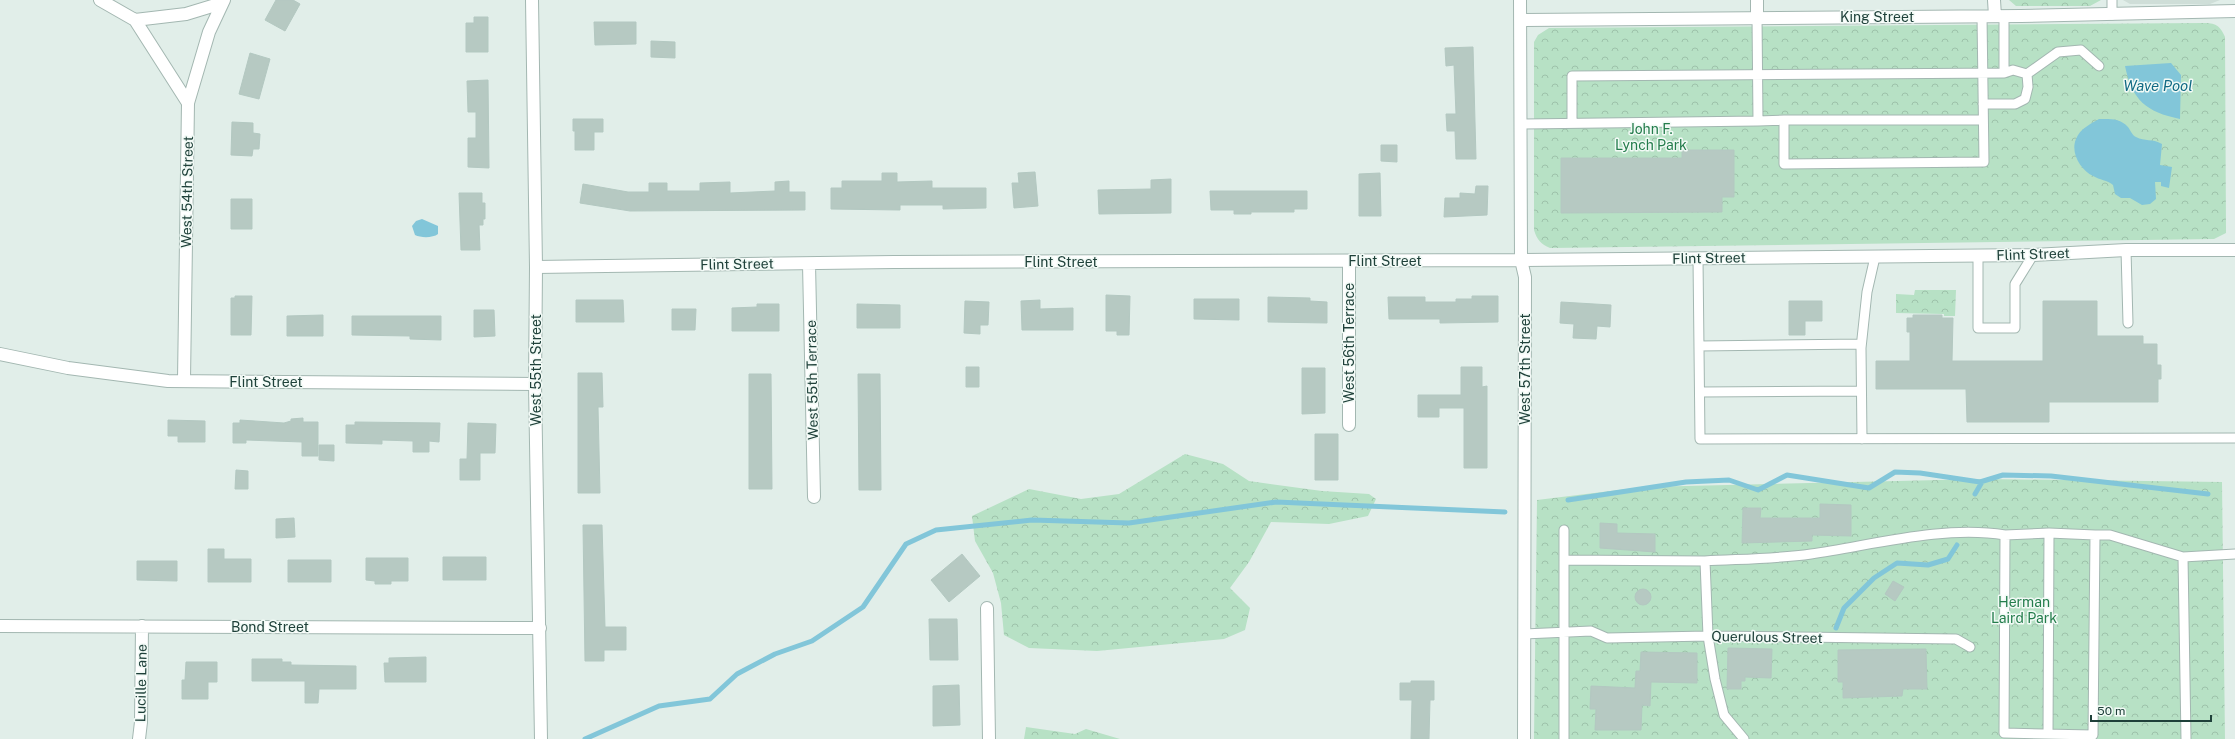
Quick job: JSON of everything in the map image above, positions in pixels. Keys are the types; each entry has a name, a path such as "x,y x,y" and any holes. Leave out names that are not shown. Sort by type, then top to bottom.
{"street":[{"path":"100,0 135,20 188,103"},
{"name":"West 55th Street","path":"532,0 536,267 535,384 541,739"},
{"name":"West 57th Street","path":"1520,0 1521,260 1525,277 1524,739"},
{"path":"1757,0 1757,17"},
{"path":"1994,0 2000,16"},
{"path":"135,20 186,14 223,1"},
{"name":"West 54th Street","path":"184,380 188,103 209,32 223,1"},
{"name":"King Street","path":"1520,20 2112,15 2235,12"},
{"name":"Flint Street","path":"536,267 1978,256 2033,255 2126,250 2235,250"},
{"name":"West 56th Terrace","path":"1349,261 1349,425"},
{"name":"West 55th Terrace","path":"809,264 814,497"},
{"name":"Flint Street","path":"0,354 111,375 184,380 535,384"},
{"path":"987,608 989,739"},
{"name":"Bond Street","path":"0,626 540,628"},
{"name":"Lucille Lane","path":"138,739 141,722 142,626"}],"lane":[{"path":"2112,0 2112,15"},
{"path":"1784,120 1784,164 1984,162 1982,16"},
{"path":"2000,16 2004,73"},
{"path":"1757,17 1758,121"},
{"path":"2027,74 2058,52 2081,50 2099,66"},
{"path":"1572,123 1572,76 2004,73 2012,70 2027,74"},
{"path":"1983,104 2015,104 2024,99 2028,87 2027,74"},
{"path":"1521,124 1784,120 1983,120"},
{"path":"2126,250 2128,323"},
{"path":"1978,256 1978,328 2015,328 2015,284 2033,255"},
{"path":"1862,439 1861,344 1867,292 1875,257"},
{"path":"1698,258 1700,439 2235,438"},
{"path":"1699,346 1861,344"},
{"path":"1700,392 1861,391"},
{"path":"1564,530 1564,739"},
{"path":"1564,560 1704,561 1810,554 1907,537 1984,531 2004,535 2048,533 2110,535 2182,557 2235,554"},
{"path":"2048,533 2048,734"},
{"path":"2004,535 2004,733 2093,735 2095,535"},
{"path":"2182,557 2186,739"},
{"path":"1704,561 1708,636 1714,676 1724,715 1744,739"},
{"name":"Querulous Street","path":"1524,634 1591,631 1607,638 1708,636 1956,639 1970,647"}],"shaded area":[{"path":"2123,0 2220,0 2210,4 2130,4"}],"green space":[{"path":"2009,0 2101,0 2090,6 2016,6"},
{"name":"John F. Lynch Park","path":"2203,23 2219,27 2225,37 2226,233 2214,239 1550,248 1540,241 1534,230 1534,42 1538,35 1549,28"},
{"path":"1915,290 1956,290 1955,316 1944,316 1944,314 1896,313 1896,294 1914,295"},
{"path":"1185,454 1223,464 1249,481 1322,491 1369,494 1376,499 1368,516 1329,524 1271,522 1249,562 1230,588 1250,608 1245,630 1224,639 1097,651 1029,648 1004,635 1001,603 993,573 975,541 972,516 1029,489 1081,499 1119,494"},
{"name":"Herman Laird Park","path":"1983,479 2222,482 2225,739 1534,739 1537,500 1643,487"},
{"path":"1026,727 1075,734 1086,729 1120,739 1024,739"}],"water":[{"name":"Wave Pool","path":"2171,63 2181,75 2180,119 2158,113 2142,103 2132,88 2125,66"},
{"path":"2099,119 2111,119 2122,122 2136,137 2162,144 2160,165 2172,167 2169,188 2161,186 2161,182 2155,182 2156,199 2150,204 2142,205 2130,198 2121,198 2115,194 2113,185 2084,170 2078,160 2074,150 2078,135 2086,127"},
{"path":"422,219 438,226 438,234 427,237 415,235 412,226 416,221"}],"building":[{"path":"276,0 293,0 300,4 285,31 265,20"},
{"path":"474,17 488,17 488,52 466,52 466,23 474,23"},
{"path":"594,22 636,22 636,44 595,45"},
{"path":"651,41 675,42 675,58 651,57"},
{"path":"1473,47 1476,159 1456,159 1455,131 1447,131 1446,114 1456,114 1454,65 1446,66 1445,48"},
{"path":"250,53 270,59 259,99 239,94"},
{"path":"488,80 489,168 468,167 468,138 476,138 476,112 468,112 467,81"},
{"path":"573,119 603,119 603,132 594,132 594,150 575,150 575,131 573,131"},
{"path":"232,122 253,123 253,133 260,134 259,149 253,149 252,156 231,155"},
{"path":"1381,145 1397,145 1397,162 1381,161"},
{"path":"1682,150 1734,150 1734,197 1722,197 1722,212 1561,213 1561,158 1682,158"},
{"path":"1035,172 1038,206 1014,208 1012,183 1019,183 1018,173"},
{"path":"882,173 897,173 897,182 932,181 932,188 986,188 986,208 943,209 943,205 900,205 900,210 831,209 831,188 842,188 842,181 882,181"},
{"path":"1380,173 1381,216 1359,216 1359,174"},
{"path":"1171,179 1171,213 1099,214 1098,190 1151,189 1151,180"},
{"path":"789,181 789,192 805,192 805,210 630,211 580,203 583,184 628,192 649,192 649,183 667,183 667,191 700,191 700,183 730,182 730,193 775,191 775,182"},
{"path":"1476,186 1488,186 1487,215 1444,217 1445,198 1460,198 1460,193 1475,194"},
{"path":"1210,191 1307,191 1307,209 1294,209 1294,212 1251,212 1251,214 1234,214 1234,210 1211,210"},
{"path":"459,193 482,193 482,203 485,203 485,219 483,219 483,225 479,225 480,250 461,250"},
{"path":"231,199 252,199 252,229 231,229"},
{"path":"1106,295 1130,296 1129,335 1117,335 1117,331 1106,331"},
{"path":"235,296 252,296 251,335 231,335 231,298 235,298"},
{"path":"1472,296 1498,296 1498,322 1440,323 1440,319 1389,319 1388,297 1425,297 1425,302 1456,302 1456,299 1472,299"},
{"path":"1268,297 1310,298 1310,301 1327,302 1327,323 1268,322"},
{"path":"1194,299 1239,299 1239,320 1194,319"},
{"path":"576,300 623,300 624,322 576,322"},
{"path":"1040,300 1040,309 1073,308 1073,330 1022,330 1021,301"},
{"path":"965,301 989,302 988,325 980,325 980,334 964,333"},
{"path":"1789,301 1822,301 1822,321 1805,321 1805,335 1789,335"},
{"path":"2043,301 2097,301 2097,336 2143,336 2143,344 2157,344 2157,365 2161,365 2161,379 2158,379 2158,402 2049,402 2049,422 1967,422 1966,389 1876,389 1876,361 1910,361 1910,332 1907,332 1907,318 1913,318 1913,315 1942,315 1942,318 1953,318 1952,361 2043,361"},
{"path":"1561,302 1611,305 1610,327 1597,326 1596,339 1573,338 1574,324 1560,323"},
{"path":"757,304 779,304 779,331 732,331 732,308 757,307"},
{"path":"857,304 900,305 900,328 857,328"},
{"path":"672,309 696,309 695,330 672,330"},
{"path":"474,310 494,310 495,336 474,337"},
{"path":"323,315 323,336 287,336 287,316"},
{"path":"352,316 441,316 441,340 410,339 410,336 352,335"},
{"path":"966,367 979,367 979,387 966,387"},
{"path":"1461,367 1482,367 1482,387 1487,386 1487,468 1464,468 1464,408 1439,408 1439,417 1418,417 1418,395 1461,395"},
{"path":"1302,368 1325,368 1325,413 1302,414"},
{"path":"578,373 602,373 603,407 598,407 600,493 578,493"},
{"path":"749,374 771,374 772,489 749,489"},
{"path":"858,374 880,374 881,490 859,490"},
{"path":"303,418 303,422 318,422 318,456 302,456 302,442 246,440 246,443 233,443 233,423 240,423 240,420 284,423 291,421 291,419"},
{"path":"168,420 205,421 205,442 178,442 178,436 168,436"},
{"path":"355,422 440,423 439,442 429,441 429,452 413,452 413,441 382,440 382,444 346,443 346,425 355,425"},
{"path":"468,423 496,424 495,453 480,453 480,480 460,480 460,459 467,459"},
{"path":"1315,434 1338,434 1338,480 1315,480"},
{"path":"319,445 334,445 334,461 319,460"},
{"path":"236,470 248,471 248,489 235,489"},
{"path":"1820,504 1851,505 1851,536 1812,535 1812,541 1742,543 1743,508 1761,508 1760,518 1820,518"},
{"path":"294,518 295,537 276,538 276,519"},
{"path":"1600,523 1617,524 1617,533 1655,534 1655,552 1600,548"},
{"path":"583,525 602,525 605,627 626,627 626,650 604,650 604,661 585,661"},
{"path":"208,549 224,549 224,559 251,559 251,582 208,582"},
{"path":"962,554 980,576 949,602 931,580"},
{"path":"443,557 486,557 486,580 443,580"},
{"path":"366,558 408,558 408,581 391,581 391,584 375,584 375,581 366,580"},
{"path":"288,560 331,560 331,582 288,582"},
{"path":"137,561 177,561 177,581 137,580"},
{"path":"1893,581 1904,587 1895,601 1885,594"},
{"path":"1640,589 1646,589 1651,594 1649,603 1646,605 1640,605 1635,600 1635,594"},
{"path":"929,619 957,619 958,660 930,660"},
{"path":"1728,648 1772,649 1771,678 1745,677 1745,681 1741,681 1741,689 1727,689"},
{"path":"1926,649 1927,689 1903,689 1902,696 1843,698 1843,682 1838,682 1838,650"},
{"path":"1641,652 1697,653 1697,683 1651,682 1650,706 1642,705 1641,730 1595,730 1596,709 1590,709 1591,686 1635,688 1636,671 1640,671"},
{"path":"426,657 426,682 385,682 384,663 389,663 389,658"},
{"path":"252,659 282,659 282,662 291,662 291,665 356,666 356,689 319,689 318,703 305,703 305,681 252,681"},
{"path":"186,662 217,662 217,682 208,682 208,699 182,699 182,680 185,680"},
{"path":"1411,681 1434,681 1434,700 1430,700 1429,739 1411,739 1412,700 1400,700 1400,683 1411,683"},
{"path":"959,685 960,725 933,726 933,686"}],"waterway":[{"path":"1568,500 1686,482 1729,480 1758,490 1787,475 1869,488 1895,472 1920,473 1980,482 2003,475 2051,476 2208,494"},
{"path":"1975,494 1982,482"},
{"path":"585,739 659,706 710,699 737,674 775,654 812,641 863,607 906,544 936,530 1032,520 1129,523 1276,502 1505,512"},
{"path":"1836,628 1844,608 1874,578 1897,563 1928,565 1948,559 1957,545"}]}
